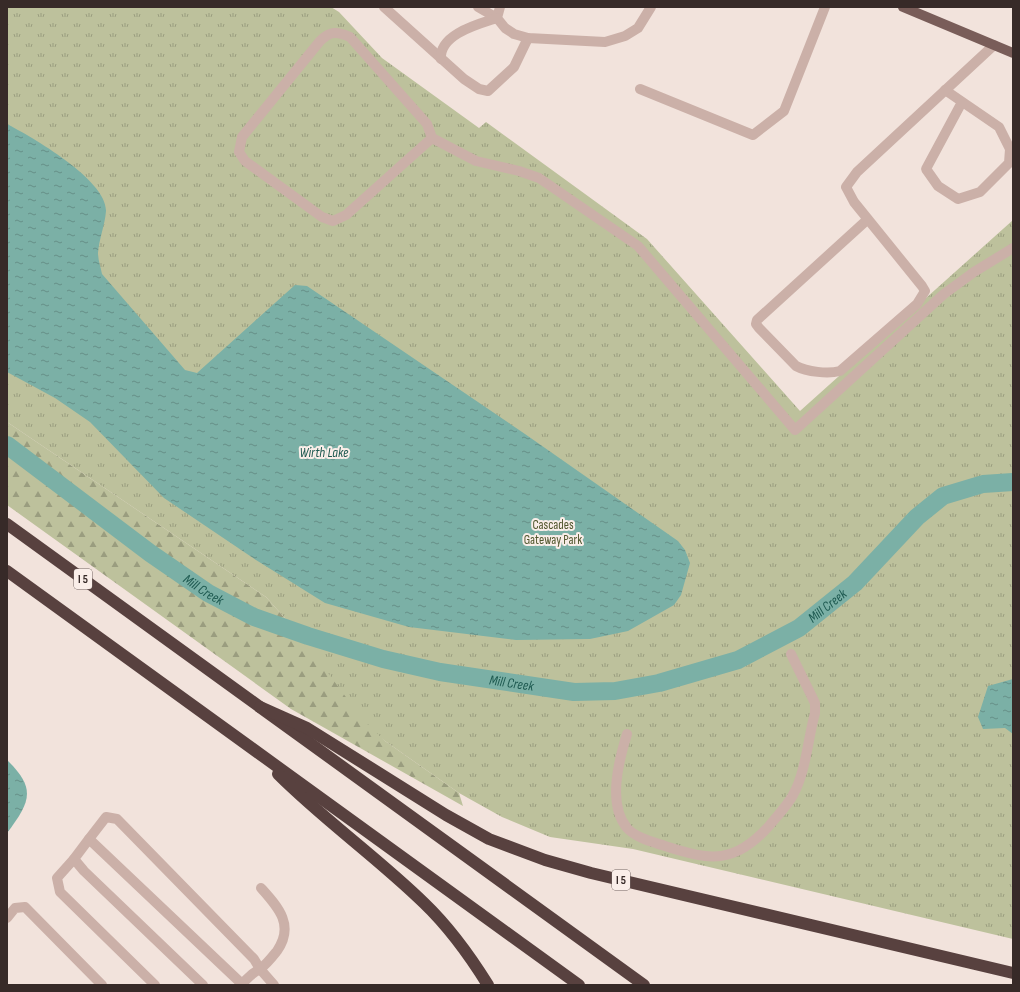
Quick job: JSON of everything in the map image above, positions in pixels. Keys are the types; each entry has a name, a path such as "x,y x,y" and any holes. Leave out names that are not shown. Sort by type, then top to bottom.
{"highway":[{"name":"I 5","path":"7,524 644,985"},
{"path":"7,571 579,985"},
{"name":"I 5","path":"260,707 307,728 470,829 489,839 532,856 591,873 1013,973"},
{"path":"247,744 307,802 424,904 452,934 474,962 488,985"}],"main road":[{"path":"903,7 1013,53"}],"street":[{"path":"384,7 464,79 479,89 488,91 514,67 528,38"},
{"path":"478,7 497,18 510,31 528,38 605,42 625,36 638,28 651,7"},
{"path":"497,18 500,7"},
{"path":"640,89 753,135 784,110 825,7"},
{"path":"441,59 448,41 464,29 497,18"},
{"path":"432,138 346,215 333,221 322,217 245,161 240,152 242,138 320,41 326,35 334,32 350,37 428,124 432,138 476,161 518,171 539,178 638,246 795,430 944,294 974,272 1013,248"},
{"path":"868,219 757,320 756,324 759,328 796,366 803,370 840,371 917,304 925,291 868,219 854,202 846,187 857,172 994,45"},
{"path":"945,90 999,127 1010,149 1009,163 980,192 958,199 938,186 926,169 962,102"},
{"path":"627,734 622,752 616,798 627,828 642,838 701,856 728,856 740,852 756,841 778,816 793,795 802,775 815,713 815,703 791,654"},
{"path":"155,985 60,892 58,878 106,817 117,819 254,959 260,969 274,985"},
{"path":"90,839 242,985 254,971 260,969 281,944 285,928 280,911 261,888"},
{"path":"74,859 84,871 203,985"},
{"path":"7,918 15,908 25,907 102,985"}],"green space":[{"name":"Cascades Gateway Park","path":"7,7 331,7 339,12 382,58 479,128 486,122 647,239 800,411 1013,220 1013,939 633,849 550,837 502,817 459,793 385,741 363,720 299,634 266,597 7,422"},
{"path":"7,422 266,597 299,634 385,741 459,793 463,806 291,709 7,505"}],"water":[{"name":"Wirth Lake","path":"7,124 50,149 82,173 94,186 103,199 106,211 98,253 102,274 185,370 197,373 295,285 307,286 525,434 678,541 685,550 690,563 681,595 674,605 628,631 590,639 516,640 409,627 325,603 256,560 164,498 90,422 55,398 7,372"},
{"path":"1013,679 1013,734 1005,728 983,729 978,717 988,686"},
{"path":"7,760 17,770 23,779 27,796 21,813 7,833"}],"waterway":[{"name":"Mill Creek","path":"7,445 150,553 208,593 254,617 308,636 383,659 440,672 574,692 615,691 659,683 738,660 799,628 855,583 917,517 943,496 983,484 1013,482"}]}
